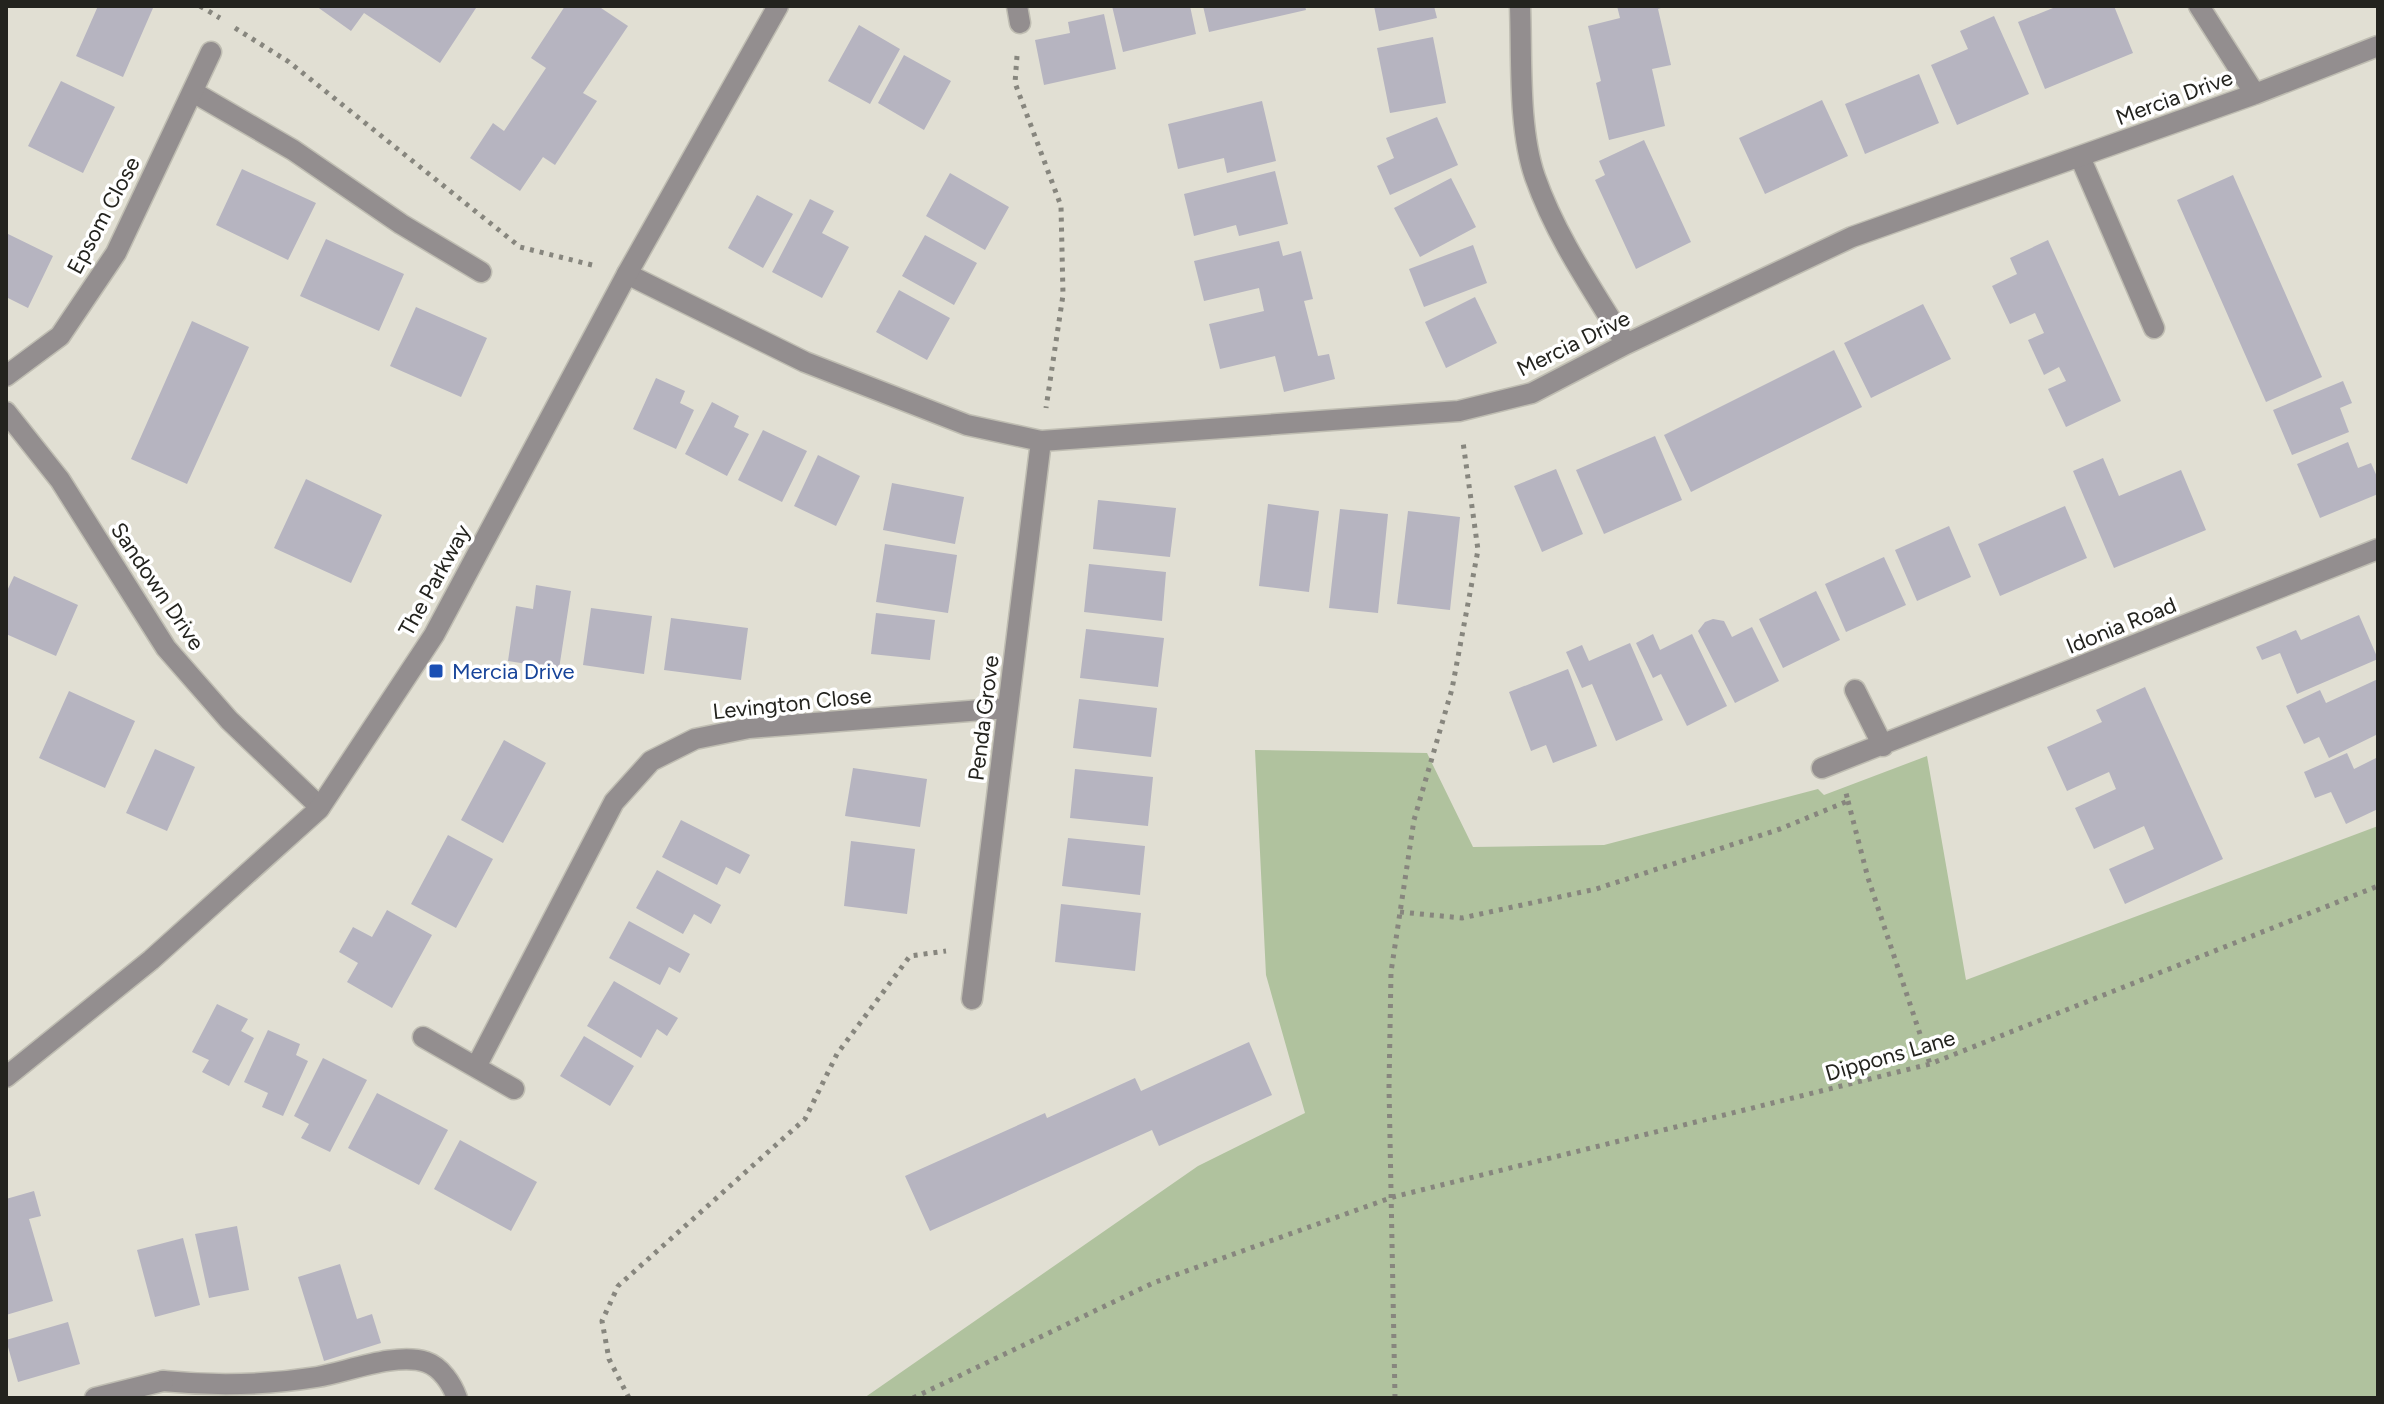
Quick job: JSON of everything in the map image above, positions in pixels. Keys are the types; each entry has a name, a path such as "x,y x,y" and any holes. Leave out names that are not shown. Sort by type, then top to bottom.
{"street":[{"name":"The Parkway","path":"6,1077 151,960 320,807 434,635 627,274 778,6"},
{"path":"1520,6 1524,114 1534,174 1560,236 1626,344"},
{"path":"2199,6 2255,94"},
{"name":"Mercia Drive","path":"627,274 805,362 967,425 1041,441 1459,411 1532,393 1626,344 1852,237 2255,94 2378,46"},
{"name":"Epsom Close","path":"6,376 60,336 116,253 211,52"},
{"path":"193,92 293,150 401,224 481,272"},
{"path":"2080,157 2154,328"},
{"name":"Sandown Drive","path":"6,412 60,480 166,648 229,720 320,807"},
{"name":"Penda Grove","path":"972,999 1041,441"},
{"name":"Idonia Road","path":"1831,765 2378,549"},
{"path":"1855,690 1883,746"},
{"name":"Levington Close","path":"476,1067 614,802 651,761 695,739 749,728 1008,708"},
{"path":"423,1037 514,1089"},
{"path":"95,1398 163,1381 203,1385 315,1378 408,1360 426,1362 437,1369 454,1389 457,1398"}],"path":[{"path":"200,6 289,62 520,247 627,274"},
{"path":"1018,14 1015,83 1061,206 1063,295 1041,441"},
{"path":"1395,1398 1389,1087 1391,972 1414,820 1452,689 1478,550 1459,411"},
{"path":"1831,765 1848,801 1868,878 1930,1064"},
{"path":"1400,912 1462,918 1596,889 1780,829 1848,801"},
{"name":"Dippons Lane","path":"913,1398 1153,1283 1393,1197 1930,1064 2378,886"},
{"path":"629,1398 609,1359 602,1321 618,1286 805,1119 837,1054 910,956 979,946"}],"green space":[{"path":"1255,750 1427,753 1473,847 1604,845 1818,789 1824,795 1927,756 1966,980 2378,826 2378,1398 864,1398 1198,1166 1305,1113 1266,975"}],"building":[{"path":"98,6 153,8 123,77 76,56"},
{"path":"316,6 476,8 440,63 364,13 351,31"},
{"path":"565,6 598,6 628,26 583,93 597,101 555,165 543,157 520,191 470,158 493,123 504,131 546,68 531,58"},
{"path":"1112,6 1190,6 1196,34 1123,52"},
{"path":"1203,6 1305,6 1306,10 1209,32"},
{"path":"1374,6 1434,6 1437,18 1379,31"},
{"path":"1617,6 1667,6 1658,9 1671,65 1652,69 1665,126 1609,140 1596,83 1601,81 1588,26 1620,18"},
{"path":"2058,6 2114,6 2133,53 2045,89 2018,22"},
{"path":"1104,14 1116,69 1044,85 1035,40 1070,33 1068,22"},
{"path":"1994,16 2029,94 1957,125 1931,65 1968,49 1960,31"},
{"path":"859,25 900,49 870,104 828,81"},
{"path":"1433,37 1446,103 1390,113 1377,48"},
{"path":"904,55 951,81 924,130 878,103"},
{"path":"1919,74 1939,123 1865,154 1845,104"},
{"path":"61,81 115,107 83,173 28,146"},
{"path":"1822,100 1848,156 1765,194 1739,138"},
{"path":"1262,101 1276,161 1227,173 1224,158 1178,169 1168,124"},
{"path":"1437,117 1458,165 1390,195 1377,166 1394,158 1386,138"},
{"path":"1644,140 1691,242 1636,269 1595,180 1605,175 1599,161"},
{"path":"242,169 316,203 288,260 216,225"},
{"path":"1275,171 1288,224 1239,236 1236,225 1194,236 1184,194"},
{"path":"950,173 1009,207 985,250 926,216"},
{"path":"2233,175 2322,377 2266,402 2177,200"},
{"path":"1451,178 1476,227 1420,257 1394,208"},
{"path":"757,195 793,214 763,268 728,248"},
{"path":"810,199 834,211 822,233 849,247 822,298 772,272"},
{"path":"6,233 53,256 28,308 6,297"},
{"path":"925,235 977,263 954,305 902,276"},
{"path":"326,239 404,274 379,331 300,296"},
{"path":"2048,240 2121,401 2066,427 2048,389 2066,381 2059,367 2044,375 2028,340 2044,333 2035,313 2010,324 1992,286 2017,274 2010,258"},
{"path":"1279,241 1283,256 1301,251 1313,299 1304,301 1318,356 1329,354 1335,379 1284,392 1275,356 1220,369 1209,324 1264,311 1259,288 1204,301 1194,261"},
{"path":"1473,245 1487,283 1424,307 1409,269"},
{"path":"899,290 950,318 927,360 876,332"},
{"path":"1475,297 1497,343 1446,368 1425,322"},
{"path":"1923,304 1951,359 1871,398 1844,343"},
{"path":"416,307 487,338 461,397 390,366"},
{"path":"192,321 249,347 187,484 131,459"},
{"path":"1834,350 1862,407 1691,492 1664,435"},
{"path":"656,378 685,391 680,403 694,410 676,449 633,429"},
{"path":"2343,381 2352,403 2340,408 2349,432 2292,455 2273,410"},
{"path":"712,402 739,416 734,427 749,434 727,476 685,454"},
{"path":"763,430 807,451 782,502 738,480"},
{"path":"1655,436 1682,500 1604,534 1576,470"},
{"path":"2348,442 2358,468 2371,463 2378,479 2378,494 2320,518 2297,464"},
{"path":"818,455 860,476 836,526 794,506"},
{"path":"2103,458 2119,496 2181,470 2206,530 2114,568 2073,471"},
{"path":"1556,469 1583,534 1542,552 1514,486"},
{"path":"306,479 382,515 351,583 274,548"},
{"path":"892,483 964,497 955,544 883,530"},
{"path":"1098,500 1176,508 1170,557 1093,549"},
{"path":"1268,504 1319,511 1309,592 1259,586"},
{"path":"2065,506 2087,558 2000,596 1978,544"},
{"path":"1340,509 1388,514 1378,613 1329,608"},
{"path":"1408,511 1460,517 1450,610 1397,604"},
{"path":"1949,526 1971,577 1917,601 1895,550"},
{"path":"885,544 957,555 948,613 876,602"},
{"path":"1884,557 1906,605 1846,632 1825,584"},
{"path":"1089,564 1166,572 1162,621 1084,612"},
{"path":"14,576 78,605 56,656 6,634 6,593"},
{"path":"536,585 571,591 559,669 508,661 516,606 533,609"},
{"path":"1816,591 1840,640 1783,668 1759,619"},
{"path":"591,608 652,616 644,674 583,665"},
{"path":"876,613 935,620 930,660 871,654"},
{"path":"2359,615 2378,659 2297,694 2280,653 2262,660 2256,647 2296,630 2301,640"},
{"path":"671,618 748,628 741,680 664,670"},
{"path":"1713,619 1724,621 1732,637 1752,627 1779,681 1735,703 1698,631 1705,622"},
{"path":"1086,629 1164,638 1158,687 1080,678"},
{"path":"1653,634 1660,650 1692,634 1727,706 1687,726 1661,674 1653,678 1636,643"},
{"path":"1630,643 1663,720 1616,741 1592,684 1582,688 1566,652 1582,645 1589,661"},
{"path":"1568,669 1597,746 1553,763 1546,745 1531,751 1509,692"},
{"path":"2378,679 2378,734 2329,758 2319,737 2304,744 2286,706 2320,690 2326,703"},
{"path":"2145,687 2223,859 2125,904 2109,869 2154,849 2144,826 2094,849 2075,808 2116,789 2109,772 2067,791 2047,747 2102,722 2096,710"},
{"path":"69,691 135,721 105,788 39,758"},
{"path":"1079,699 1157,708 1151,757 1073,748"},
{"path":"504,740 546,763 503,843 461,820"},
{"path":"155,749 195,767 167,831 126,813"},
{"path":"2347,753 2354,769 2378,757 2378,809 2346,824 2331,792 2315,798 2304,772"},
{"path":"853,768 927,779 920,827 845,816"},
{"path":"1075,769 1153,777 1148,826 1070,818"},
{"path":"681,820 750,855 740,874 726,867 717,885 662,857"},
{"path":"448,835 493,859 456,928 411,904"},
{"path":"1068,838 1145,846 1140,895 1062,886"},
{"path":"851,841 915,849 907,914 844,906"},
{"path":"657,870 721,905 711,924 694,914 683,934 636,908"},
{"path":"1061,904 1141,913 1135,971 1055,962"},
{"path":"387,910 432,935 392,1008 347,982 358,963 339,952 353,927 372,937"},
{"path":"629,921 690,954 680,973 669,967 660,985 609,958"},
{"path":"614,981 678,1018 667,1036 657,1029 641,1058 587,1026"},
{"path":"217,1004 248,1019 241,1031 254,1038 229,1086 202,1072 209,1060 192,1052"},
{"path":"268,1030 300,1044 296,1055 308,1061 283,1116 262,1107 268,1093 244,1082"},
{"path":"584,1036 634,1066 610,1106 560,1076"},
{"path":"1249,1042 1272,1095 1159,1146 1152,1130 930,1231 905,1176 1045,1113 1047,1118 1135,1078 1141,1091"},
{"path":"323,1058 367,1080 330,1152 301,1138 309,1124 294,1116"},
{"path":"377,1093 448,1130 419,1185 348,1148"},
{"path":"460,1140 537,1182 511,1231 434,1189"},
{"path":"34,1191 41,1216 29,1219 53,1301 6,1315 6,1199"},
{"path":"237,1226 249,1290 209,1298 195,1234"},
{"path":"183,1238 200,1305 155,1317 137,1250"},
{"path":"340,1264 357,1319 372,1314 381,1343 324,1361 298,1277"},
{"path":"68,1322 80,1364 18,1382 6,1340"}],"place":[{"name":"Mercia Drive","path":"436,671"}]}
